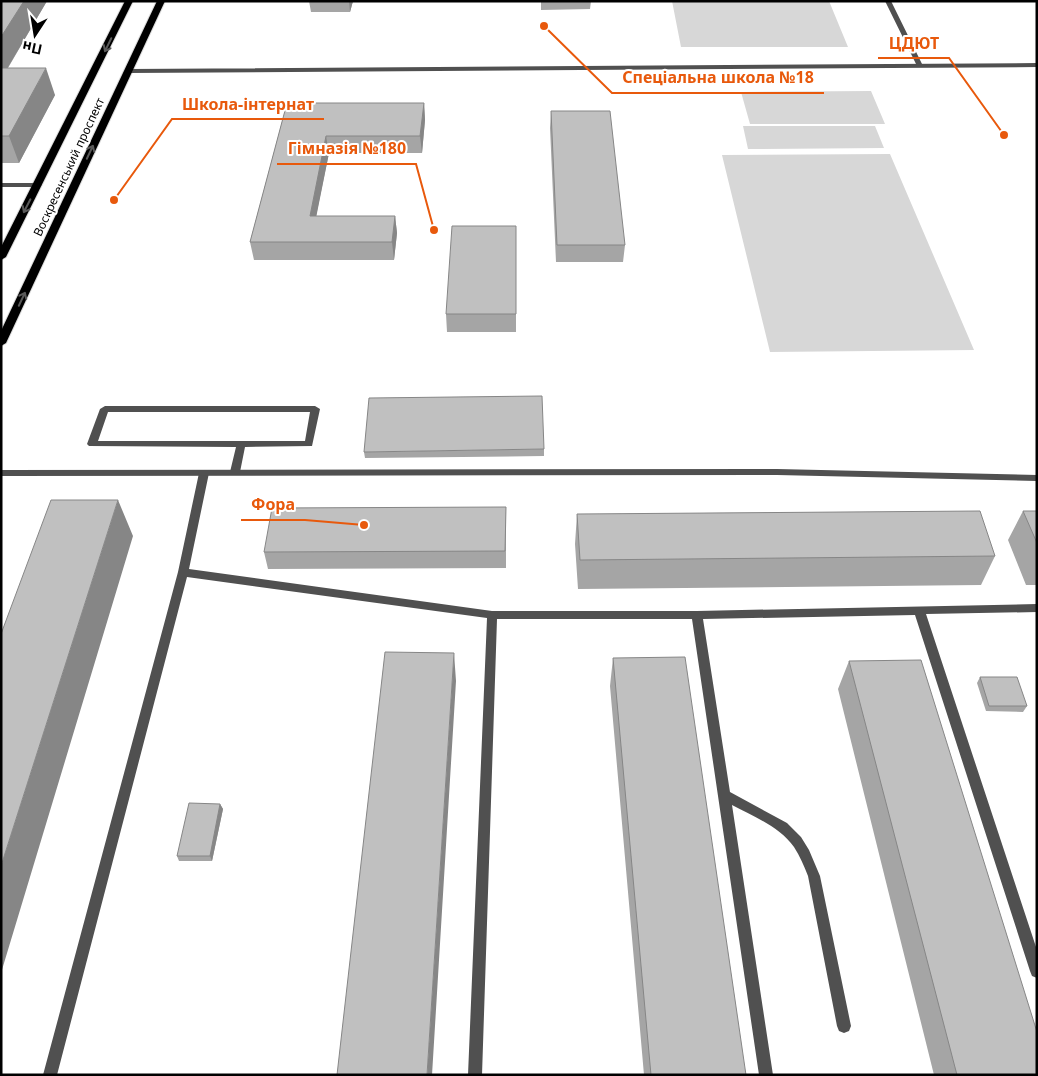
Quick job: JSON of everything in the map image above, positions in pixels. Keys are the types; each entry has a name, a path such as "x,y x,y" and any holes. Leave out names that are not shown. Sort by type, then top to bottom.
{"main road":[{"name":"Воскресенський проспект","path":"1,257 129,1"},
{"name":"Воскресенський проспект","path":"1,343 161,1"}],"street":[{"path":"888,1 920,66"},
{"path":"128,71 1037,65"},
{"path":"1,185 38,185"},
{"path":"104,409 315,409 309,444 241,444 172,444 92,444 104,409"},
{"path":"235,472 241,444"},
{"path":"1,473 777,472 1037,478"},
{"path":"50,1075 183,572 204,473"},
{"path":"183,572 492,615 697,614 1037,608"},
{"path":"919,610 1037,971"},
{"path":"697,614 766,1075"},
{"path":"475,1075 492,615"},
{"path":"724,796 777,824 796,840 807,857 814,876 844,1026"}],"shaded area":[{"path":"672,1 829,1 848,47 681,47"},
{"path":"871,91 885,124 750,124 741,92"},
{"path":"743,126 875,126 884,148 748,149"},
{"path":"890,154 974,350 770,352 722,155"}],"building":[{"path":"1,1 24,1 1,37"},
{"path":"1,68 46,68 9,136 1,136"},
{"path":"287,103 424,103 420,136 326,136 310,216 395,216 392,242 250,242"},
{"path":"551,111 610,111 625,245 557,245"},
{"path":"452,226 516,226 516,314 446,314"},
{"path":"542,396 544,449 364,452 369,398"},
{"path":"51,500 118,500 1,866 1,634"},
{"path":"506,507 505,551 264,552 272,508"},
{"path":"980,511 995,556 580,560 577,514"},
{"path":"1023,511 1037,511 1037,543"},
{"path":"385,652 454,653 427,1075 337,1075"},
{"path":"685,657 746,1075 651,1075 613,658"},
{"path":"921,660 1037,1032 1037,1075 957,1075 849,661"},
{"path":"980,677 1017,677 1027,706 989,706"},
{"path":"189,803 220,804 210,856 177,856"}],"place":[{"name":"Спеціальна школа №18","path":"544,26"},
{"name":"ЦДЮТ","path":"1004,135"},
{"name":"Школа-інтернат","path":"114,200"},
{"name":"Гімназія №180","path":"434,230"},
{"name":"Фора","path":"364,525"}]}
